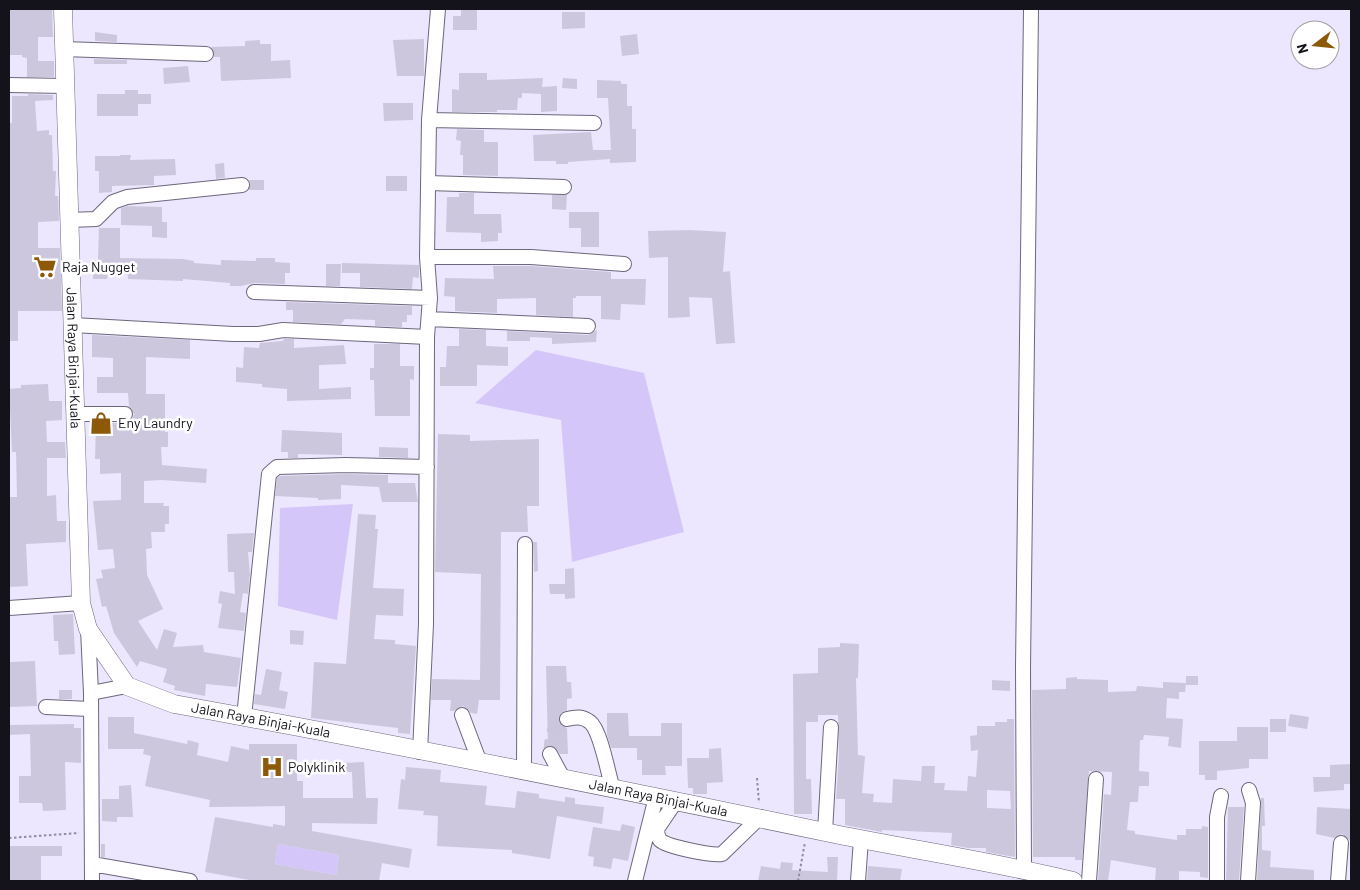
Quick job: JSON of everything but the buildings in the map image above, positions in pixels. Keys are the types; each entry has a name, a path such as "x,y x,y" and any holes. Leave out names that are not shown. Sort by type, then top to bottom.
{"main road":[{"name":"Jalan Raya Binjai-Kuala","path":"63,9 81,603 88,629 127,686 174,704 760,817 1027,874 1073,881"}],"street":[{"path":"420,752 426,624 427,337 430,298 427,258 429,120 438,9"},
{"path":"1027,874 1023,668 1031,9"},
{"path":"64,49 206,54"},
{"path":"9,85 65,86"},
{"path":"429,120 594,123"},
{"path":"428,183 564,187"},
{"path":"69,220 96,218 113,202 127,197 242,185"},
{"path":"427,258 531,257 624,264"},
{"path":"254,292 430,298"},
{"path":"428,319 588,326"},
{"path":"73,325 233,334 258,334 283,330 427,337"},
{"path":"75,414 125,414"},
{"path":"244,717 269,474 272,469 346,465 427,467"},
{"path":"524,772 525,544"},
{"path":"9,608 81,603"},
{"path":"88,629 91,694 92,881"},
{"path":"91,694 127,686"},
{"path":"46,707 90,710"},
{"path":"462,715 480,763"},
{"path":"567,719 580,717 591,723 597,734 613,789"},
{"path":"825,832 831,727"},
{"path":"550,754 564,780"},
{"path":"1089,881 1096,779"},
{"path":"1248,881 1253,804 1249,790"},
{"path":"1217,881 1218,817 1221,796"},
{"path":"635,881 656,797"},
{"path":"676,801 657,829 658,835 666,844 690,850 722,854 760,817"},
{"path":"858,881 861,839"},
{"path":"1338,881 1341,844"},
{"path":"92,864 190,881"}],"path":[{"path":"757,778 760,817"},
{"path":"798,881 807,828"},
{"path":"9,838 91,832"}],"shaded area":[{"path":"536,350 644,373 684,532 572,562 561,420 475,403"},
{"path":"353,504 337,620 278,606 280,508"},
{"path":"278,844 339,855 336,875 275,864"}],"tunnel":[{"path":"550,754 555,728 567,719"}],"place":[{"name":"Raja Nugget","path":"45,267"},
{"name":"Eny Laundry","path":"101,423"},
{"name":"Polyklinik","path":"272,767"}]}
